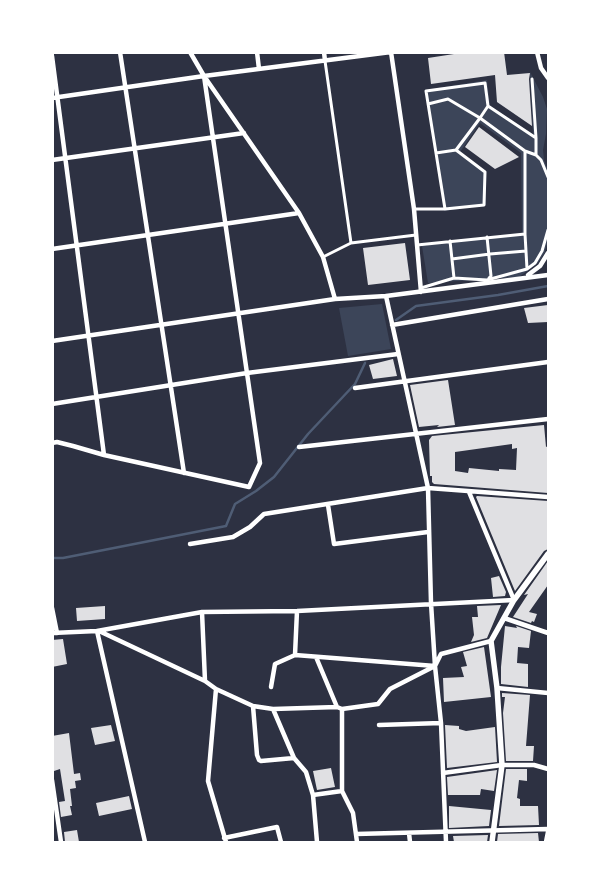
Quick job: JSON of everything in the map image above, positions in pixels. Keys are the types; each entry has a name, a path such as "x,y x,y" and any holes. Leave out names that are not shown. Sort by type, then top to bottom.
{"main road":[{"path":"492,842 502,765 497,688 491,641 514,600 548,554"}],"street":[{"path":"120,52 184,473"},
{"path":"190,52 204,76 299,213 323,257 335,299"},
{"path":"257,52 260,69"},
{"path":"324,52 351,243"},
{"path":"55,98 204,76 391,52 414,209 421,290"},
{"path":"537,52 541,68 548,78"},
{"path":"52,56 55,98 66,158 104,455"},
{"path":"52,443 73,446 104,455 249,488 260,463 204,76"},
{"path":"532,79 536,155"},
{"path":"436,153 456,150 480,118 488,106 484,83 426,91 445,209"},
{"path":"428,104 448,99 480,118 525,151 536,155 541,160 548,177"},
{"path":"488,106 536,138"},
{"path":"52,160 244,133"},
{"path":"414,209 445,209 484,205 485,172 456,150"},
{"path":"525,151 527,269"},
{"path":"52,249 299,213"},
{"path":"421,290 454,278 487,280 527,269 535,263 542,251 548,230"},
{"path":"416,245 525,234"},
{"path":"323,257 351,243 417,235"},
{"path":"487,280 491,276 488,237"},
{"path":"450,241 454,278"},
{"path":"452,260 526,251"},
{"path":"525,277 540,266 548,253"},
{"path":"52,341 335,299 386,296 548,275"},
{"path":"386,296 428,488 431,604 441,722 444,831 446,842"},
{"path":"392,325 548,299"},
{"path":"52,404 247,373 398,354"},
{"path":"355,388 548,362"},
{"path":"299,447 548,419"},
{"path":"190,544 233,537 250,527 264,514 428,488 548,497"},
{"path":"52,608 55,633 97,631 202,612 297,611 514,600 469,492"},
{"path":"328,505 334,544 428,532"},
{"path":"295,655 297,611"},
{"path":"202,612 205,681"},
{"path":"504,618 548,633"},
{"path":"97,631 205,681 216,689 253,706 273,709 339,708 378,704 390,689 435,666 441,654 491,641"},
{"path":"97,631 145,842"},
{"path":"271,687 275,664 295,655 435,666"},
{"path":"316,657 339,708 342,792 352,813 357,842"},
{"path":"497,688 548,693"},
{"path":"216,689 208,781 225,840 277,827 281,842"},
{"path":"253,706 259,760 294,758"},
{"path":"273,709 294,758 306,772 313,796 317,842"},
{"path":"379,725 441,722"},
{"path":"443,773 502,765 534,765 548,769"},
{"path":"52,780 61,842"},
{"path":"313,796 342,792"},
{"path":"356,834 548,830 546,842"},
{"path":"409,833 410,842"}],"shaded area":[{"path":"530,72 547,109 543,150 548,170 548,240 545,252 538,263 519,277 428,283 422,246 522,233 521,153 480,123 460,152 486,172 486,205 444,211 426,90 487,80 490,106 533,135"},
{"path":"382,304 391,349 348,356 339,308"}],"building":[{"path":"467,52 504,52 507,75 530,73 532,126 497,102 495,75 431,84 428,58"},
{"path":"479,127 519,157 495,169 465,147"},
{"path":"405,243 410,280 368,285 363,248"},
{"path":"548,305 548,322 528,323 524,308"},
{"path":"393,359 397,376 373,379 369,365"},
{"path":"448,380 455,425 419,427 410,385"},
{"path":"544,425 546,447 548,446 548,493 434,484 432,476 430,476 429,440 432,436","holes":["512,444 512,449 517,448 516,470 499,469 499,471 469,468 468,473 455,471 455,452"]},
{"path":"476,497 548,501 548,549 544,551 515,591"},
{"path":"548,561 548,585 529,612 537,614 534,622 532,621 531,623 513,617 528,594 524,595"},
{"path":"499,576 506,592 505,596 493,597 491,578"},
{"path":"501,605 487,638 471,642 474,635 472,617 478,617 477,606"},
{"path":"105,606 105,619 77,621 76,608"},
{"path":"505,626 517,628 516,626 531,631 529,648 518,647 517,663 528,664 528,687 501,684"},
{"path":"63,639 67,664 52,667 52,640"},
{"path":"484,647 491,697 444,702 443,678 464,677 461,667 467,666 463,652"},
{"path":"502,693 530,695 526,746 534,746 533,761 506,761 503,713 505,697 502,697"},
{"path":"111,725 115,741 95,745 91,728"},
{"path":"445,725 459,726 459,729 466,731 495,727 497,762 447,768"},
{"path":"69,733 74,774 80,773 81,780 75,781 76,788 70,789 72,815 61,817 59,802 65,801 60,769 54,771 52,736"},
{"path":"331,768 335,787 317,790 313,771"},
{"path":"506,769 527,769 527,781 519,780 517,798 520,799 520,806 538,806 539,825 499,826"},
{"path":"497,770 494,791 481,789 480,795 448,795 447,777"},
{"path":"129,796 132,809 99,816 96,803"},
{"path":"449,806 491,810 489,826 449,828"},
{"path":"77,830 79,842 65,842 64,832"},
{"path":"538,833 539,842 497,842 498,834"},
{"path":"488,835 487,842 454,842 453,836"}],"waterway":[{"path":"396,320 416,306 548,286"},
{"path":"52,558 63,558 226,526 235,504 274,477 308,434 355,384 365,363"}]}
